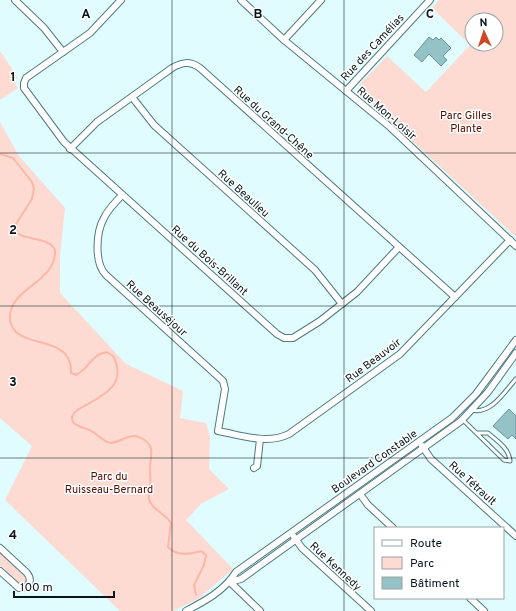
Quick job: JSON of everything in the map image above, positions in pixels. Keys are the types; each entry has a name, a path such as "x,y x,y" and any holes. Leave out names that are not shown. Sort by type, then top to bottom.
{"street":[{"path":"15,0 44,28 63,52 97,27 122,0"},
{"name":"Rue Mon-Loisir","path":"241,0 284,40 390,127 516,246"},
{"path":"284,40 321,0"},
{"name":"Rue des Camélias","path":"346,91 430,0"},
{"name":"Rue du Bois-Brillant","path":"63,52 26,78 24,86 52,128 70,149 282,337 295,337 342,304 361,288 399,247"},
{"name":"Rue du Grand-Chêne","path":"70,149 90,128 179,64 190,63 198,66 455,297"},
{"name":"Rue Beaulieu","path":"132,97 154,125 318,274 342,304"},
{"name":"Rue Beauséjour","path":"122,195 103,220 98,253 99,264 106,275 223,381 226,388 218,431"},
{"name":"Rue Beauvoir","path":"218,431 260,439 275,439 289,434 390,362 405,349 510,240"},
{"name":"Boulevard Constable","path":"186,611 208,599 230,582 236,572 452,418 467,404 516,340"},
{"name":"Boulevard Constable","path":"230,582 241,579 462,420 472,410 516,353"},
{"path":"254,468 257,466 260,439"},
{"name":"Rue Tétrault","path":"418,442 431,459 516,536"},
{"path":"360,494 368,505 392,527"},
{"name":"Rue Kennedy","path":"291,533 302,548 371,611"},
{"path":"0,548 29,575 30,584 24,588 19,588 0,571"},
{"path":"230,582 260,611"},
{"path":"471,599 484,611"}],"lane":[{"path":"472,410 480,412 489,408 516,379"},
{"path":"462,420 477,433 478,437 504,460 510,461 509,454 505,448 488,433 477,433"}],"green space":[{"name":"Parc Gilles Plante","path":"439,0 516,0 516,237 359,92 359,85 387,56 426,92 464,51 504,52 504,12 464,12 464,39 432,8"},
{"path":"0,51 18,78 14,82 18,88 0,100"},
{"name":"Parc du Ruisseau-Bernard","path":"0,122 19,156 65,208 60,256 60,293 126,364 183,391 180,418 206,423 210,437 209,469 229,489 201,504 186,520 233,569 198,599 173,611 120,611 5,500 32,446 0,418"},
{"path":"0,553 26,577 25,583 19,583 0,565"}],"building":[{"path":"429,37 433,40 436,37 439,40 441,38 451,48 443,56 447,60 441,66 429,54 422,62 414,55"},
{"path":"509,409 516,416 516,439 512,435 508,439 493,426"}],"waterway":[{"path":"0,154 13,158 32,182 34,189 32,199 16,224 17,233 49,243 55,251 53,262 49,270 25,291 12,306 10,316 12,327 18,334 58,348 65,354 70,363 71,373 76,375 98,355 107,352 113,356 118,370 116,381 109,390 100,397 74,413 72,420 76,425 91,431 109,443 134,436 143,439 150,445 149,499 150,503 171,523 168,547 176,552 184,554 201,551 206,555 204,565 194,585 196,595"}]}
